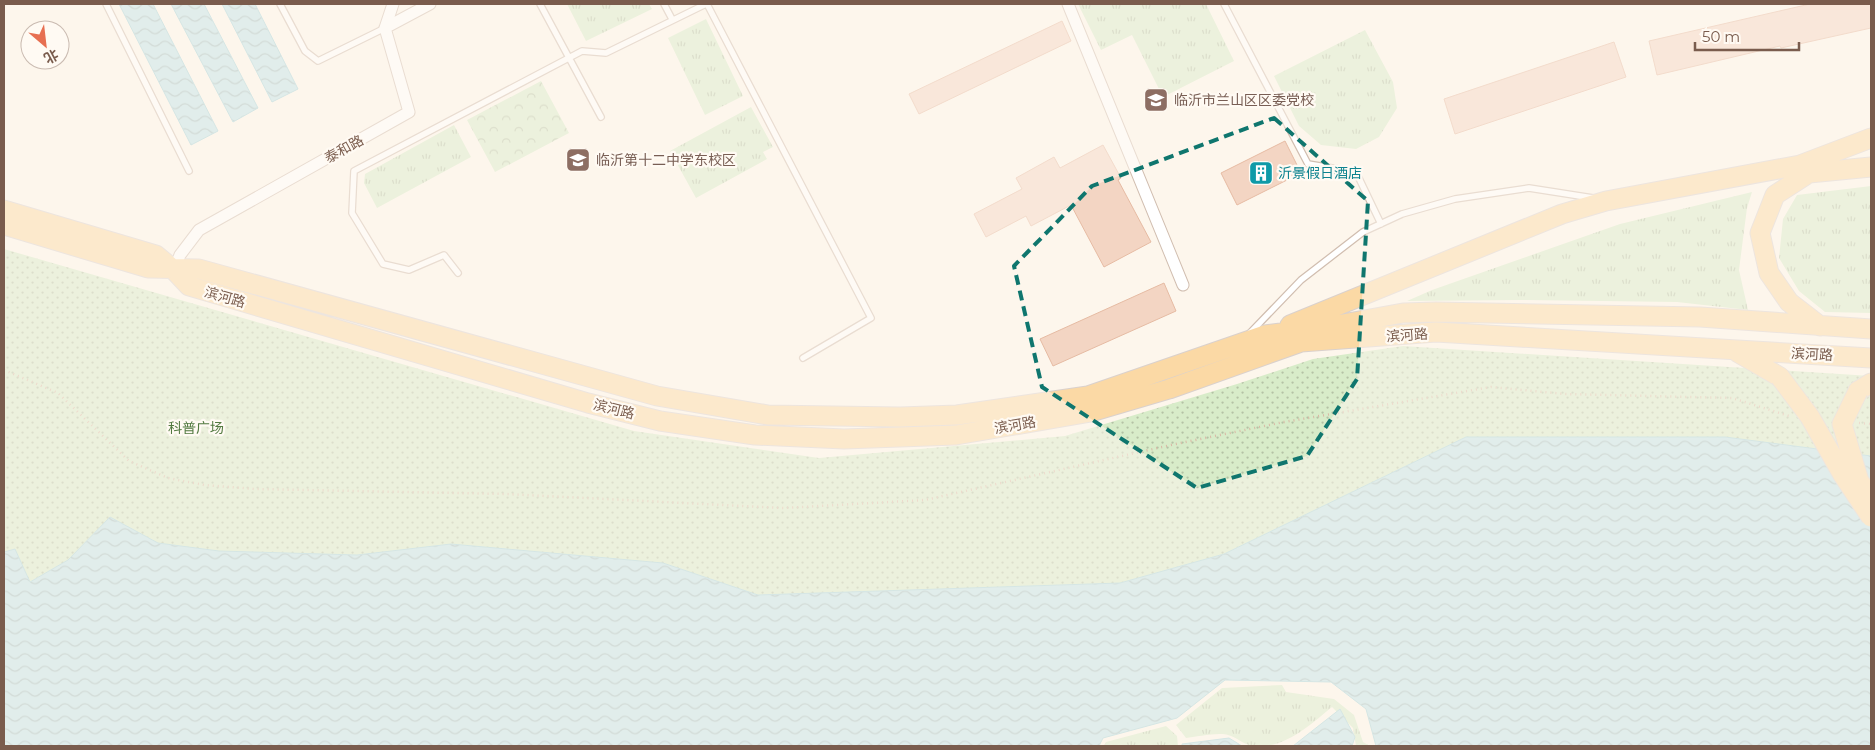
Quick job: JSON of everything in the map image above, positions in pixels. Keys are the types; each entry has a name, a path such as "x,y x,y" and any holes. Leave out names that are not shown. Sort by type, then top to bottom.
{"main road":[{"path":"1265,335 1562,214 1606,201 1800,165 1871,138"},
{"path":"1820,326 1789,302 1769,273 1760,234 1776,194 1809,173 1871,167"},
{"name":"滨河路","path":"4,210 156,256 174,270 189,286 588,403 660,421 755,435 844,439 956,435 1090,412 1169,389 1301,342 1436,332 1871,358"},
{"name":"滨河路","path":"4,225 148,268 199,269 657,396 768,415 900,417 957,414 1088,396 1265,335 1321,328 1403,313 1700,317 1871,329"},
{"path":"1734,350 1780,377 1810,417 1843,475 1871,517"},
{"path":"1864,387 1842,424 1859,481 1871,498"}],"street":[{"path":"385,28 392,4"},
{"path":"385,28 430,4"},
{"path":"1068,4 1183,285"},
{"name":"泰和路","path":"174,270 180,255 199,230 409,112 385,28"}],"lane":[{"path":"106,4 189,171"},
{"path":"280,4 304,51 318,61 385,28"},
{"path":"540,4 601,117"},
{"path":"664,4 672,19"},
{"path":"458,273 444,255 409,270 383,264 352,213 354,171 582,51 606,53 706,4 871,318 803,358"},
{"path":"1224,4 1308,164 1356,172 1381,224"},
{"path":"1244,342 1252,330 1302,280 1362,232 1402,214 1455,199 1530,188 1606,201"}],"highlighted area":[{"path":"1274,118 1368,201 1357,379 1307,456 1197,488 1042,387 1014,266 1092,186"}],"green space":[{"path":"567,4 649,4 652,9 586,41"},
{"path":"1078,4 1206,4 1234,61 1163,97 1132,35 1101,50"},
{"path":"706,19 743,96 705,115 668,38"},
{"path":"1365,30 1393,82 1397,108 1379,137 1356,149 1321,145 1299,126 1274,76"},
{"path":"541,81 569,133 495,172 467,120"},
{"path":"751,107 773,147 763,152 767,159 696,198 670,151"},
{"path":"454,125 471,157 377,208 364,183 365,174"},
{"path":"1871,186 1871,313 1825,312 1799,291 1779,258 1783,219 1797,195"},
{"path":"1752,192 1747,208 1739,270 1748,310 1677,302 1407,301 1432,290 1620,224"},
{"name":"科普广场","path":"4,249 634,431 819,458 1065,436 1313,359 1403,346 1871,376 1871,456 1725,437 1466,437 1224,554 1120,583 758,595 663,563 451,544 357,555 219,551 158,543 110,517 68,560 30,582 15,549 4,552"},
{"path":"1282,685 1286,692 1334,699 1354,715 1363,742 1370,746 1356,746 1353,728 1332,707 1296,735 1275,744 1264,746 1252,746 1224,734 1186,738 1176,725 1222,688"},
{"path":"1166,726 1177,736 1178,746 1104,746 1106,742"}],"water":[{"path":"119,4 153,4 218,131 191,145"},
{"path":"171,4 204,4 258,108 233,122"},
{"path":"222,4 255,4 298,89 272,102"},
{"path":"1466,437 1725,437 1871,456 1871,746 1376,746 1366,709 1331,682 1225,680 1177,718 1103,738 1099,746 4,746 4,552 15,549 30,582 68,560 110,517 158,543 219,551 357,555 451,544 663,563 758,595 1120,583 1224,554"},
{"path":"1340,709 1355,737 1352,746 1293,746"},
{"path":"1229,738 1242,746 1182,746 1182,744"}],"building":[{"path":"1810,4 1871,4 1871,28 1781,48 1780,46 1657,75 1649,41"},
{"path":"1062,21 1071,41 919,114 909,94"},
{"path":"1614,42 1626,77 1455,134 1444,99"},
{"name":"沂景假日酒店","path":"1285,141 1301,173 1237,205 1221,173"},
{"path":"1103,145 1121,178 1118,180 1151,242 1104,267 1071,205 1031,226 1026,216 986,237 974,214 1022,189 1016,178 1054,157 1060,168"},
{"path":"1164,283 1176,311 1053,366 1040,339"}],"place":[{"name":"临沂市兰山区区委党校","path":"1156,100"},
{"name":"临沂第十二中学东校区","path":"578,160"},
{"name":"沂景假日酒店","path":"1261,173"}]}
